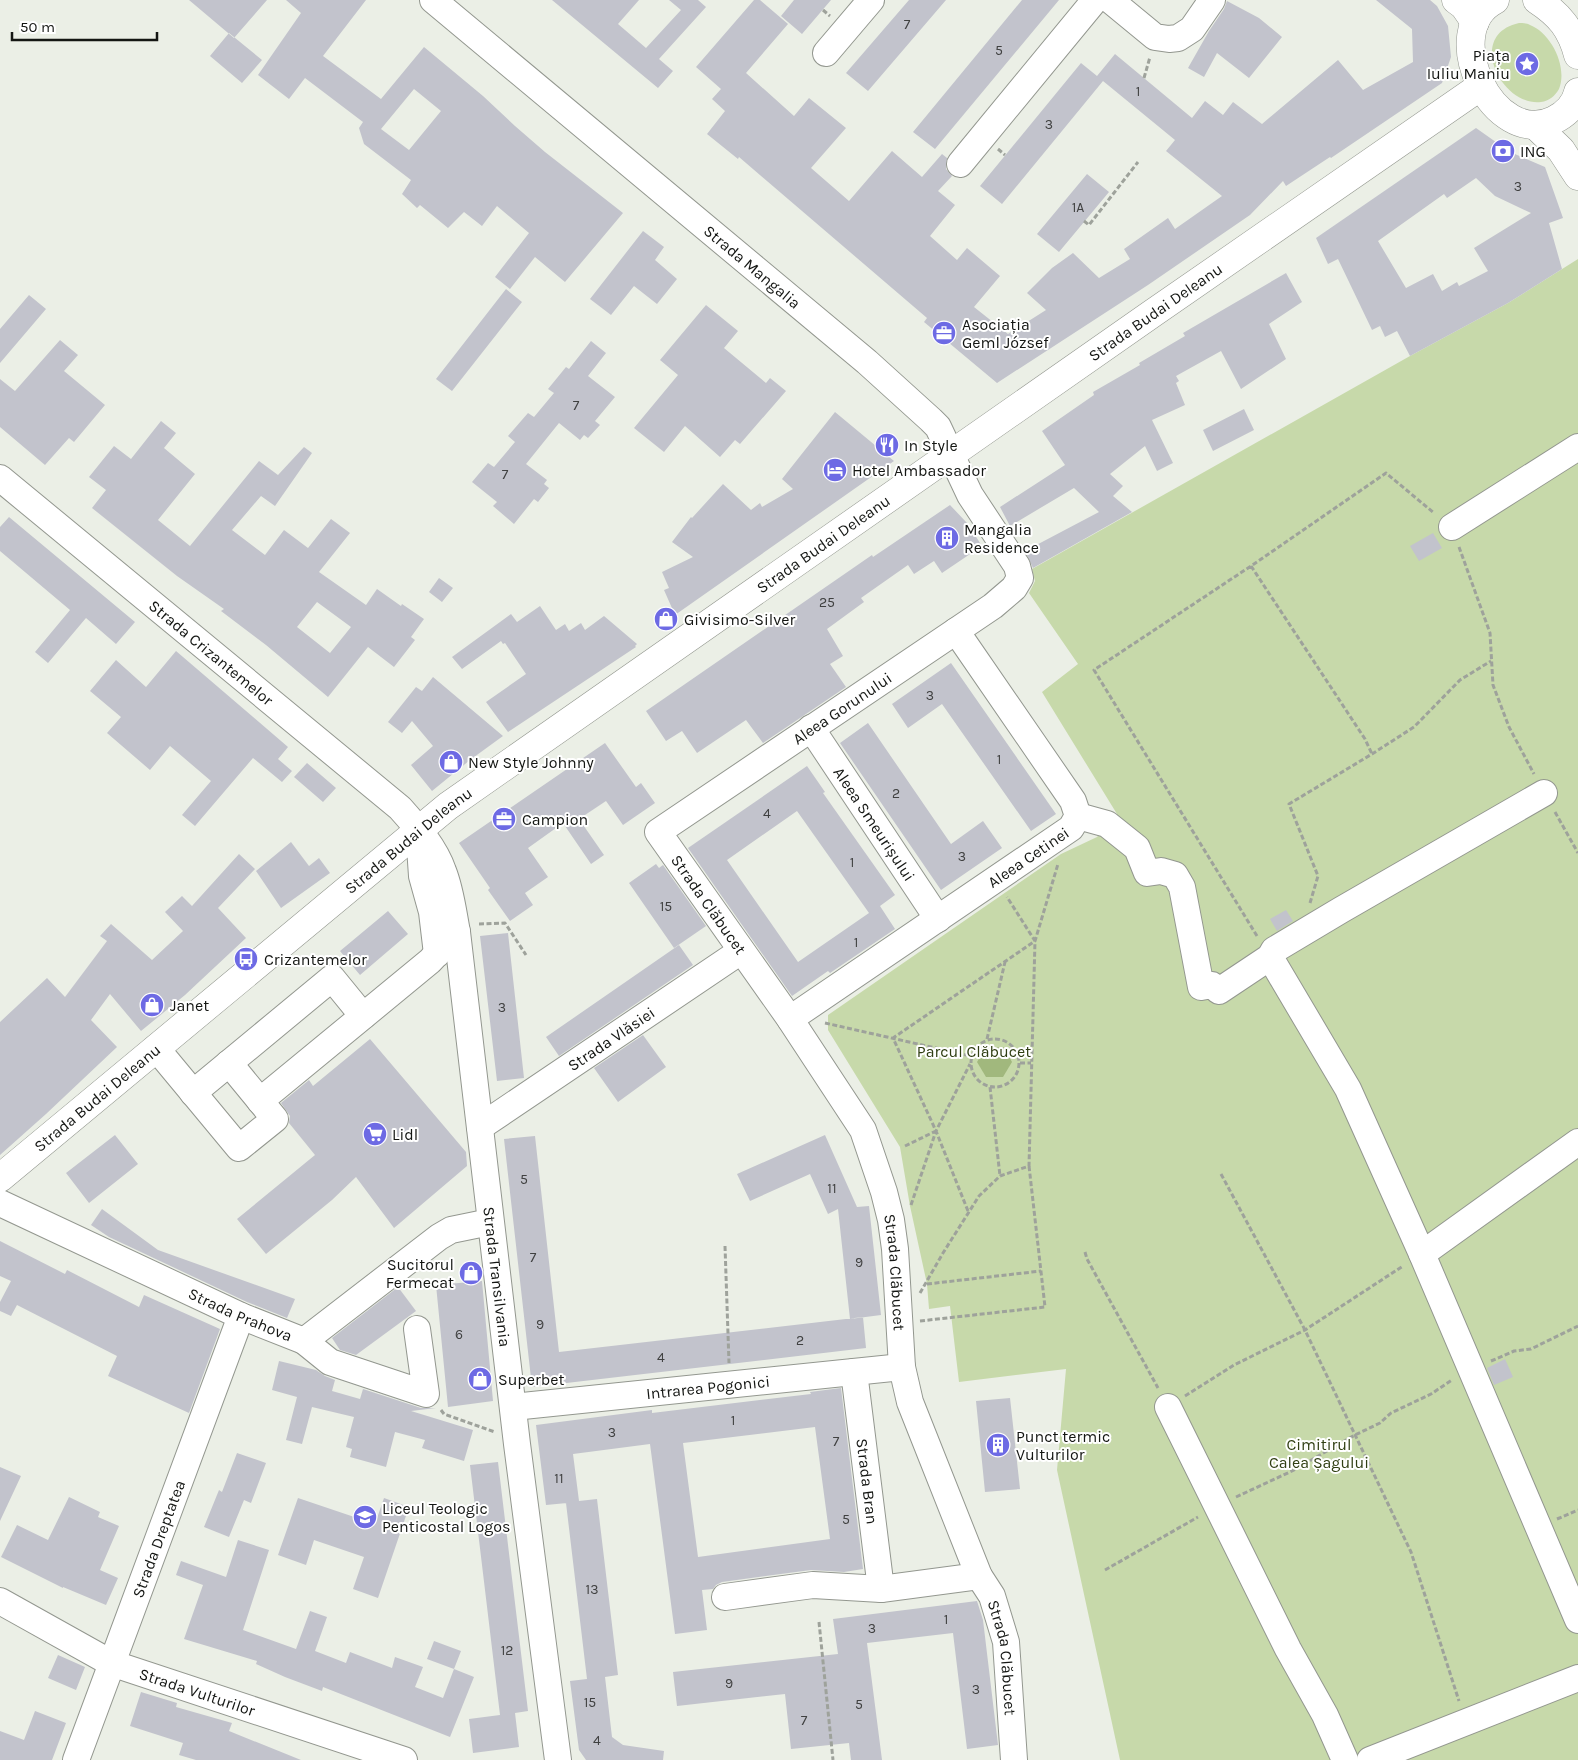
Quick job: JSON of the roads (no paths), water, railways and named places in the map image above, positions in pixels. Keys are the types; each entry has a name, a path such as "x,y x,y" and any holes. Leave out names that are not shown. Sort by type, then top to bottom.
{"main road":[{"path":"1456,0 1464,6 1475,22"},
{"path":"1495,0 1485,8 1475,22 1472,33 1472,56 1477,78 1498,109 1509,117 1523,123 1535,125 1558,118 1567,112 1578,97"},
{"path":"1537,0 1555,14 1575,41"},
{"path":"1570,0 1575,41"},
{"name":"Strada Budai Deleanu","path":"0,1178 461,796 1481,86"},
{"path":"1535,125 1561,150 1578,176"}],"street":[{"name":"Strada Mangalia","path":"433,0 867,362 932,420 938,427 970,495 1017,566 1020,578"},
{"path":"826,53 872,0"},
{"path":"960,164 1095,0"},
{"path":"1110,0 1155,37 1168,39 1178,38 1192,29 1212,0"},
{"path":"1452,527 1578,447"},
{"name":"Strada Crizantemelor","path":"0,478 400,808 419,829"},
{"name":"Aleea Gorunului","path":"658,832 956,631 1007,594 1014,588 1020,578"},
{"name":"Aleea Cetinei","path":"790,1019 1071,828 1078,816 1073,802 956,631"},
{"name":"Aleea Smeurișului","path":"811,728 938,919"},
{"path":"1078,816 1108,824 1137,848 1146,873 1160,871 1175,875 1182,888 1202,987 1212,985 1219,991 1270,957 1274,950 1544,793"},
{"path":"419,829 422,876 432,912 437,954"},
{"name":"Strada Transilvania","path":"419,829 443,871 449,892 466,928 480,1128 490,1222 558,1760"},
{"name":"Strada Clăbucet","path":"658,832 790,1019 863,1130 884,1192 891,1220 895,1249 902,1368 910,1402 979,1576 992,1596 1006,1642 1014,1760"},
{"path":"260,1101 466,928"},
{"name":"Strada Vlăsiei","path":"480,1128 741,951"},
{"path":"1270,957 1348,1090 1422,1254 1578,1620"},
{"path":"193,1093 332,978 363,1016"},
{"path":"156,1048 239,1148 275,1118 229,1063"},
{"path":"1422,1254 1578,1142"},
{"name":"Strada Prahova","path":"0,1204 240,1316 304,1341 439,1237 451,1230 490,1222"},
{"name":"Strada Dreptatea","path":"76,1760 240,1316"},
{"path":"304,1341 330,1362 426,1394 417,1330"},
{"name":"Intrarea Pogonici","path":"513,1407 902,1368"},
{"name":"Strada Bran","path":"854,1372 881,1589"},
{"path":"1168,1407 1288,1649 1326,1715 1345,1760"},
{"path":"725,1597 813,1585 881,1589 979,1576"},
{"name":"Strada Vulturilor","path":"0,1601 112,1663 404,1760"},
{"path":"1370,1760 1578,1678"}],"place":[{"name":"Piața Iuliu Maniu","path":"1527,64"},
{"name":"ING","path":"1503,151"},
{"name":"Asociația Geml József","path":"944,333"},
{"name":"In Style","path":"887,445"},
{"name":"Hotel Ambassador","path":"835,470"},
{"name":"Mangalia Residence","path":"947,538"},
{"name":"Givisimo-Silver","path":"666,619"},
{"name":"New Style Johnny","path":"451,762"},
{"name":"Campion","path":"504,819"},
{"name":"Crizantemelor","path":"246,959"},
{"name":"Janet","path":"152,1005"},
{"name":"Lidl","path":"375,1134"},
{"name":"Sucitorul Fermecat","path":"471,1273"},
{"name":"Superbet","path":"480,1379"},
{"name":"Punct termic Vulturilor","path":"998,1445"},
{"name":"Liceul Teologic Penticostal Logos","path":"365,1517"}],"park label":[{"name":"Parcul Clăbucet","path":"974,1051"},
{"name":"Cimitirul Calea Șagului","path":"1319,1453"}]}
